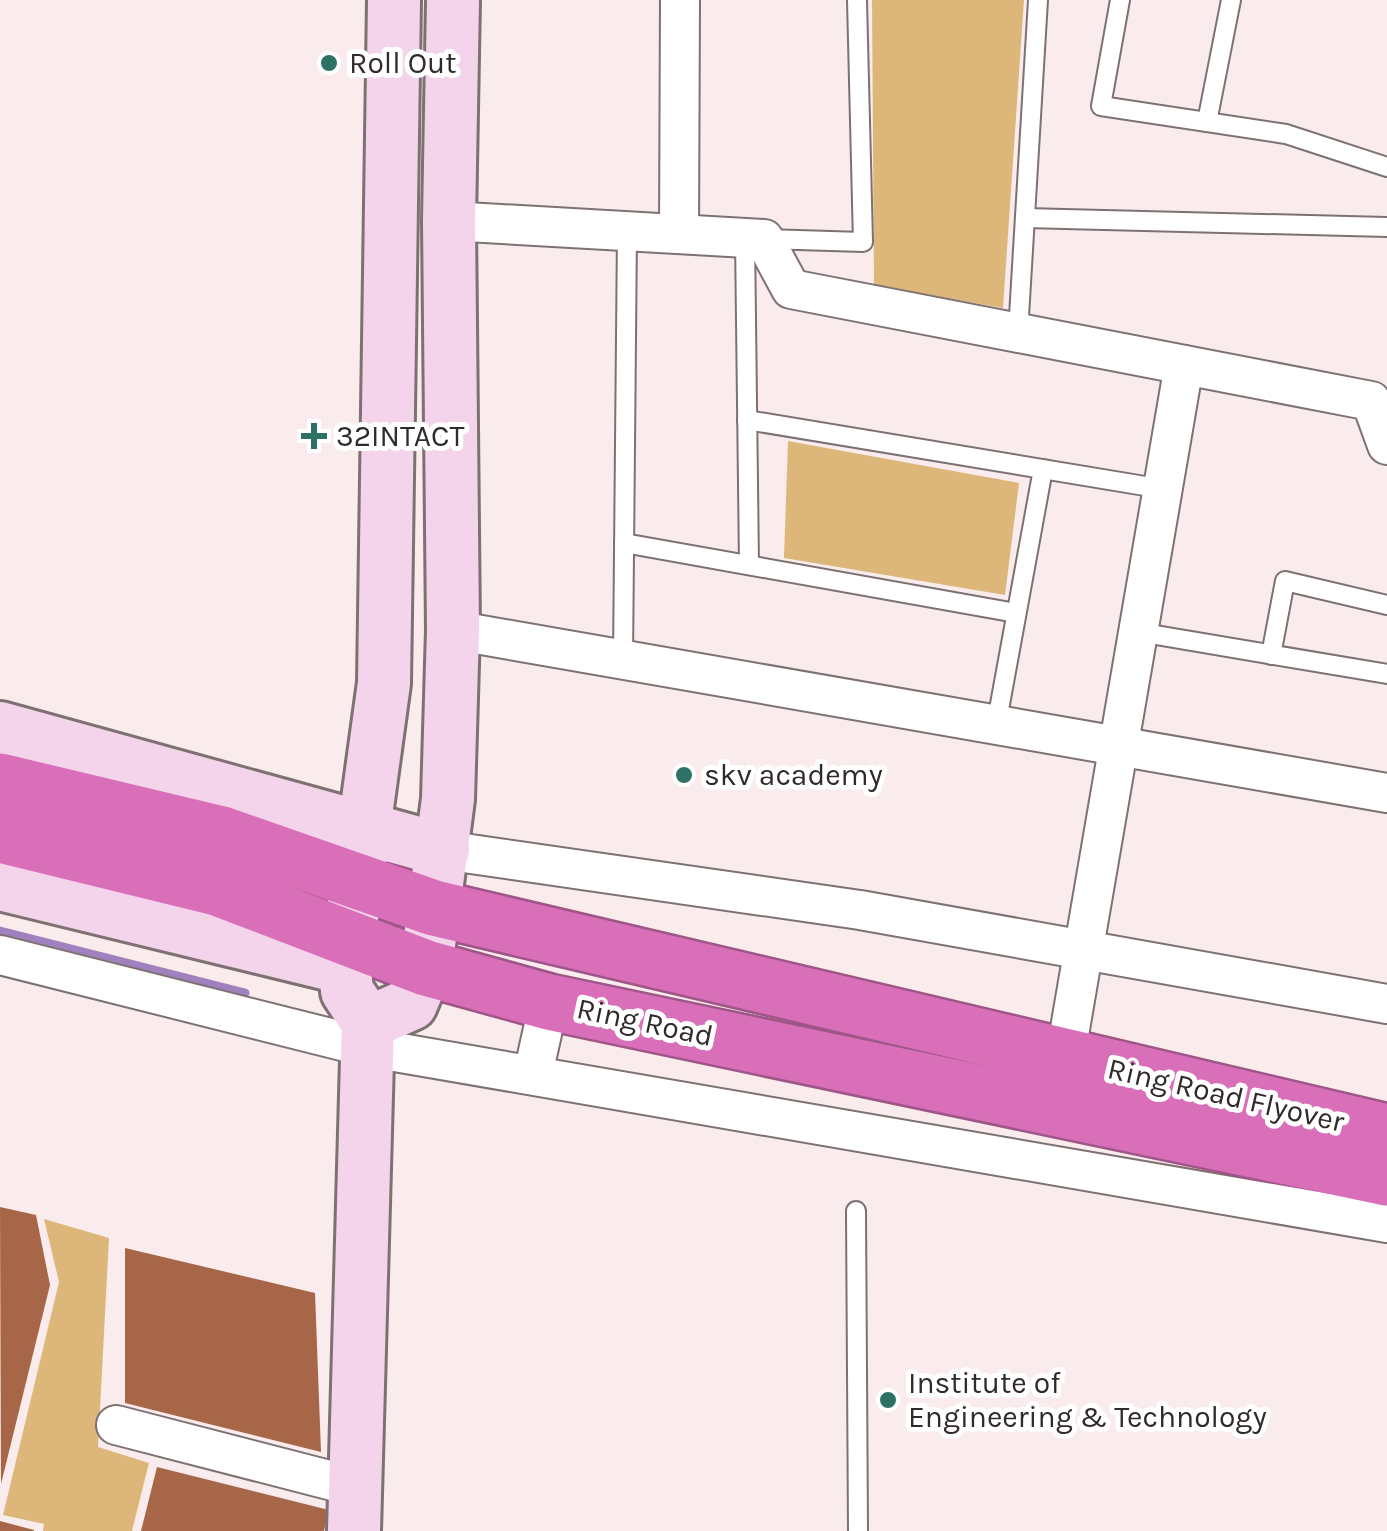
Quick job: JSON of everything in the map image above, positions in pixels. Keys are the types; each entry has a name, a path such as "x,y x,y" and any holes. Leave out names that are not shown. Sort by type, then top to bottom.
{"highway":[{"name":"Ring Road","path":"0,781 222,834 360,854 434,908 1066,1058"},
{"name":"Ring Road","path":"0,835 217,888 347,952 426,968 549,1002 1304,1163"},
{"name":"Ring Road Flyover","path":"1066,1058 1387,1132"},
{"name":"Ring Road Flyover","path":"1304,1163 1387,1178"}],"street":[{"path":"116,1425 353,1508 367,1035 348,991 347,952 384,683 394,0"},
{"path":"367,1035 411,1004 426,968 448,799 453,630 449,221 452,0"},
{"path":"680,0 680,234"},
{"path":"449,221 755,238 791,289 1184,365 1379,398 1387,445"},
{"path":"1066,1058 1184,365"},
{"path":"453,630 1387,794"},
{"path":"0,728 360,854 442,850 860,910 1387,1004"},
{"path":"0,884 347,952"},
{"path":"3,968 367,1035 533,1074 1387,1223"},
{"path":"533,1074 549,1002"},
{"path":"1304,1163 1387,1213"}],"lane":[{"path":"749,566 747,420 755,238 863,242 857,0"},
{"path":"1018,333 1038,0"},
{"path":"1120,0 1100,106 1286,134 1387,167"},
{"path":"1208,122 1231,0"},
{"path":"1025,218 1387,227"},
{"path":"622,662 627,231"},
{"path":"747,420 1163,489"},
{"path":"996,726 1043,469"},
{"path":"624,543 1016,613"},
{"path":"1271,655 1285,581 1387,605"},
{"path":"1138,632 1387,674"},
{"path":"856,1211 858,1531"}],"shaded area":[{"path":"872,0 1024,0 1003,308 874,285"},
{"path":"788,441 1019,483 1005,595 784,558"},
{"path":"44,1219 109,1238 98,1447 149,1463 132,1531 43,1531 44,1524 3,1515 59,1282"}],"building":[{"path":"0,1207 36,1215 50,1285 1,1484"},
{"path":"125,1248 315,1293 321,1452 125,1403"},
{"path":"157,1467 329,1510 324,1531 141,1531"},
{"path":"0,1521 34,1530 34,1531 0,1531"}],"waterway":[{"path":"0,931 245,993"}],"place":[{"name":"Roll Out","path":"329,63"},
{"name":"32INTACT","path":"314,436"},
{"name":"skv academy","path":"684,775"},
{"name":"Institute of Engineering & Technology","path":"888,1400"}]}
